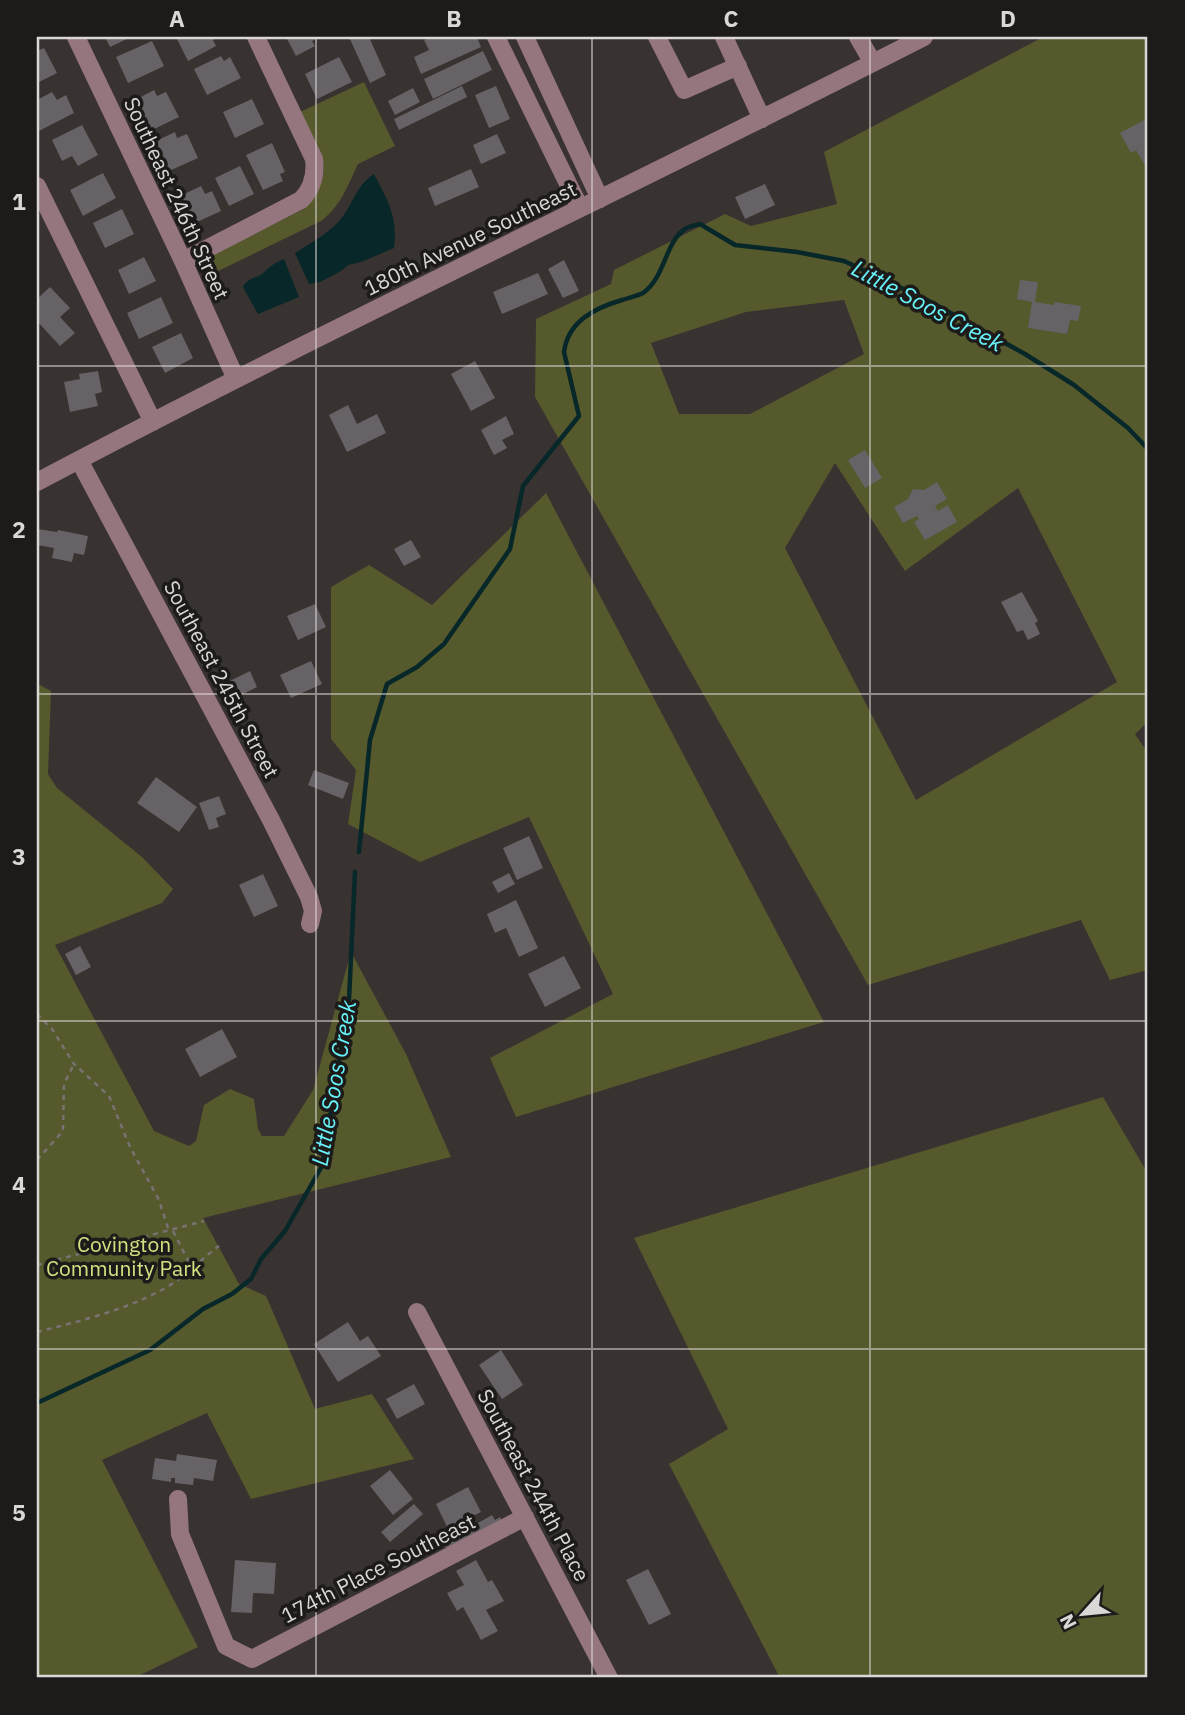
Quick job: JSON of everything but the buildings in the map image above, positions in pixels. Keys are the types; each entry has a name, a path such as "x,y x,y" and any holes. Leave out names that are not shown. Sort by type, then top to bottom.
{"street":[{"name":"Southeast 246th Street","path":"76,37 236,379"},
{"path":"183,261 301,200 316,171 314,159 257,37"},
{"path":"496,37 580,208"},
{"path":"525,37 600,199"},
{"path":"657,37 684,90 738,66"},
{"path":"724,37 762,119"},
{"path":"858,37 873,63"},
{"name":"180th Avenue Southeast","path":"37,482 236,379 924,37"},
{"path":"37,186 153,422"},
{"name":"Southeast 245th Street","path":"79,460 277,831 309,897 313,911 310,924"},
{"name":"Southeast 244th Place","path":"417,1312 609,1678"},
{"name":"174th Place Southeast","path":"178,1499 180,1534 226,1646 252,1659 525,1517"}],"path":[{"path":"37,1014 52,1029 74,1065 109,1096 130,1147 192,1268"},
{"path":"37,1160 64,1126 64,1084 74,1065"},
{"path":"37,1265 204,1221"},
{"path":"37,1332 93,1318 153,1294 219,1246"}],"green space":[{"path":"1043,37 1148,37 1148,722 1135,734 1148,753 1148,970 1110,980 1081,920 868,985 535,397 536,319 611,284 614,270 725,214 751,226 837,204 824,152","holes":["844,300 864,354 750,414 679,414 651,343 746,312","835,463 905,571 1018,488 1117,682 916,800 785,548"]},
{"path":"364,82 395,146 358,164 339,202 321,221 208,276 202,264 209,257 304,209 321,183 323,161 300,112"},
{"path":"546,493 824,1022 516,1117 490,1058 613,994 529,817 420,862 348,824 356,770 331,739 331,587 369,565 432,605"},
{"name":"Covington Community Park","path":"40,685 51,691 48,774 57,788 142,857 173,889 162,903 55,945 154,1131 189,1146 196,1141 204,1105 230,1089 254,1099 258,1129 262,1136 284,1136 313,1090 351,952 406,1054 451,1157 203,1218 239,1284 266,1296 315,1409 372,1394 414,1459 251,1499 207,1413 102,1460 198,1647 134,1678 37,1678 37,687"},
{"path":"1103,1097 1148,1174 1148,1678 780,1678 669,1464 728,1429 634,1238"}],"water":[{"path":"374,174 388,201 393,218 394,248 348,265 320,282 309,284 295,253 334,227 360,187"},
{"path":"284,259 299,297 258,314 243,287"}],"waterway":[{"name":"Little Soos Creek","path":"359,852 370,740 387,684 417,667 444,644 510,549 523,486 579,416 564,352 571,332 584,317 593,312 643,293 661,270 673,242 687,228 700,224 735,245 844,261 927,300 1025,354 1074,385 1128,428 1148,449"},
{"name":"Little Soos Creek","path":"37,1403 150,1350 203,1309 232,1294 251,1279 261,1259 285,1231 322,1166 349,1000 355,872"}]}
